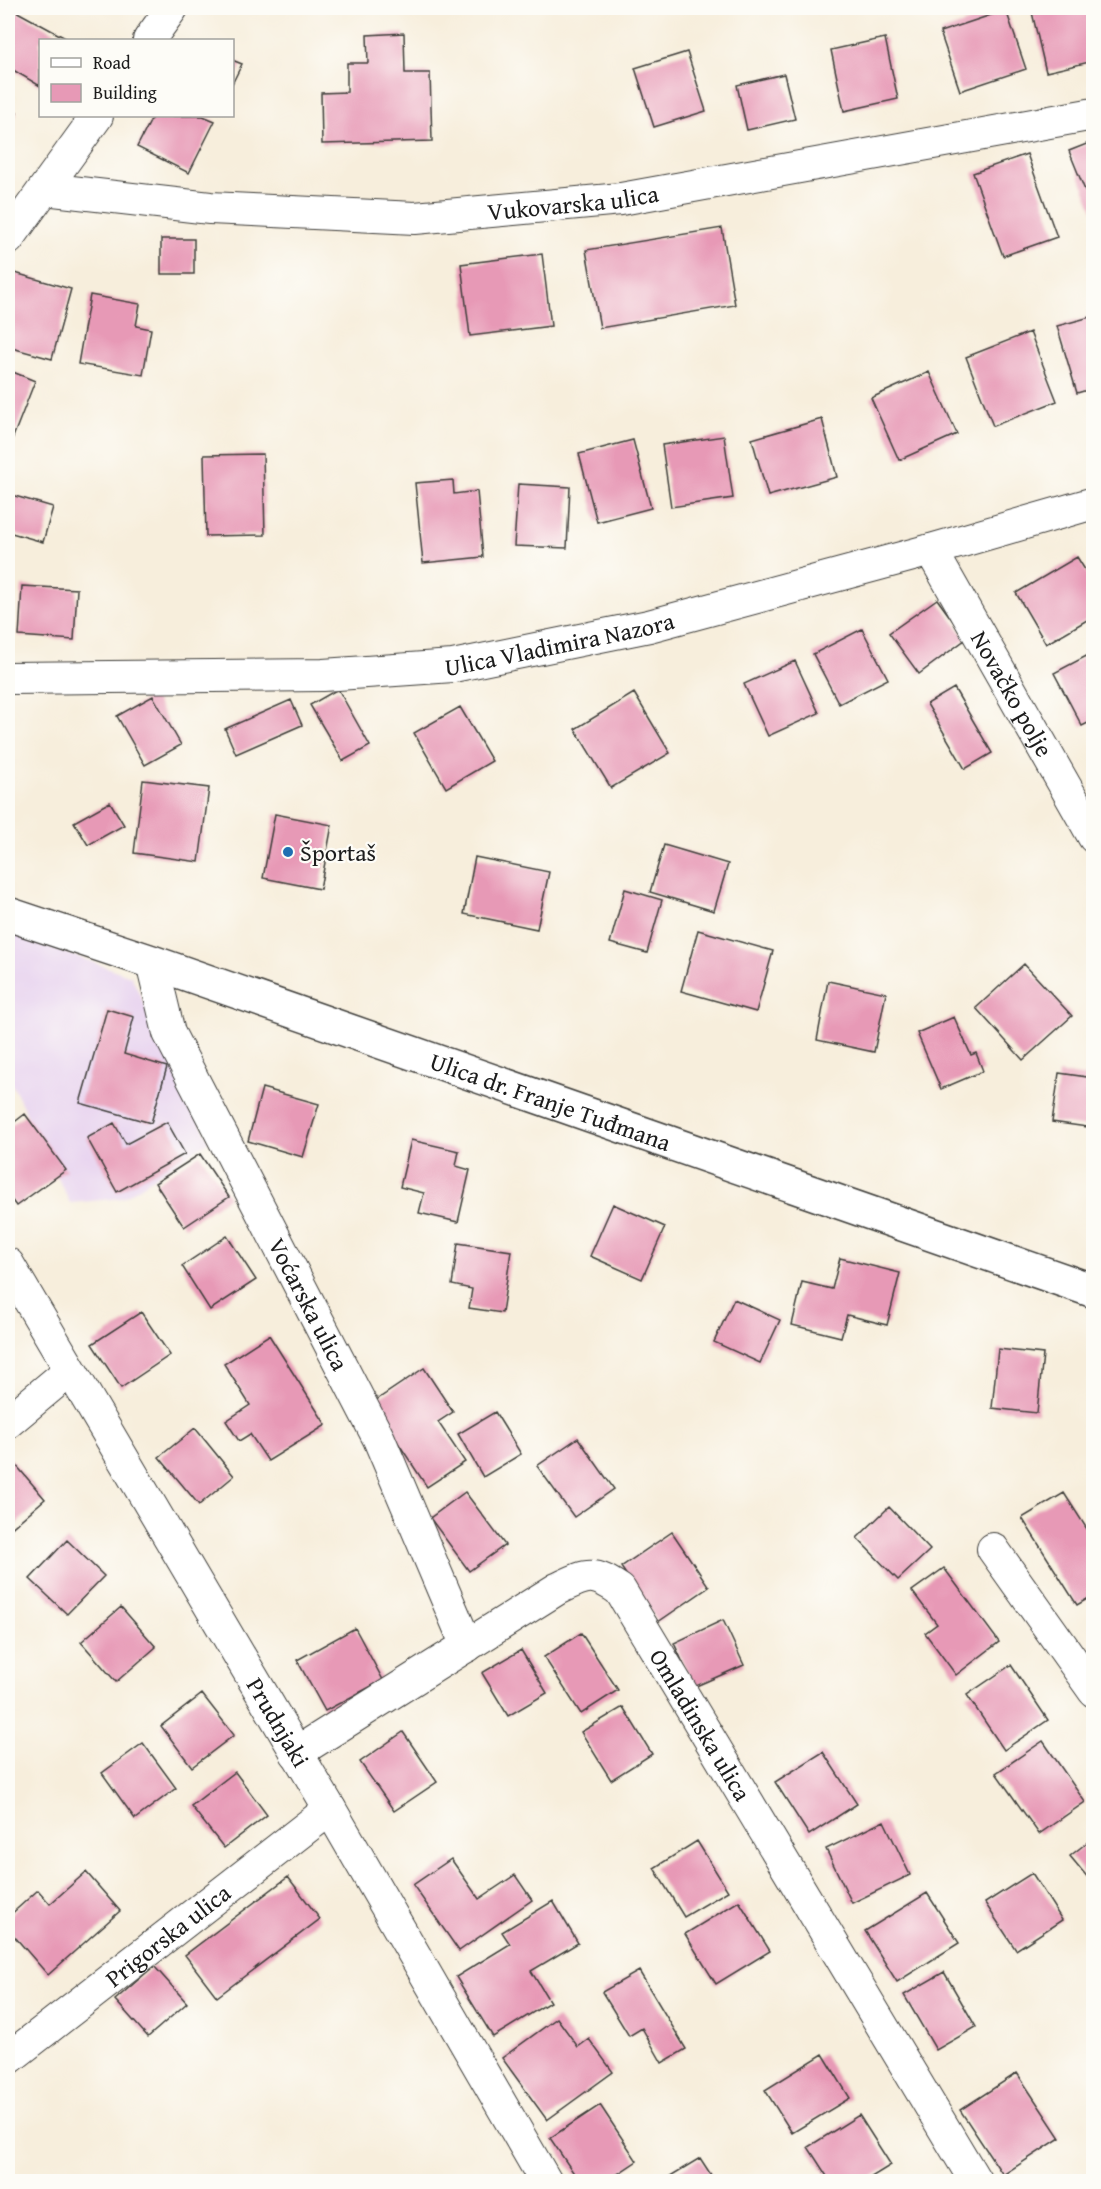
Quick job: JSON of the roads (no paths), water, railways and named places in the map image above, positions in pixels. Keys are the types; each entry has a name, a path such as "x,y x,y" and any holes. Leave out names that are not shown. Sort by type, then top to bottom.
{"main road":[{"name":"Ulica dr. Franje Tuđmana","path":"8,914 152,962 1094,1291"}],"street":[{"path":"150,39 172,8"},
{"name":"Vukovarska ulica","path":"45,189 210,208 415,218 621,199 1094,114"},
{"path":"8,239 96,117"},
{"name":"Ulica Vladimira Nazora","path":"8,678 323,675 453,666 649,626 931,550 1094,503"},
{"name":"Novačko polje","path":"931,550 1094,837"},
{"name":"Voćarska ulica","path":"152,962 169,1033 379,1439 467,1646"},
{"name":"Prudnjaki","path":"8,1264 69,1371 330,1809 546,2181"},
{"path":"8,1422 69,1371"},
{"path":"993,1549 1094,1691"},
{"name":"Omladinska ulica","path":"296,1753 557,1589 585,1576 603,1579 620,1590 976,2181"},
{"name":"Prigorska ulica","path":"8,2060 330,1809"}],"place":[{"name":"Športaš","path":"288,852"}]}
